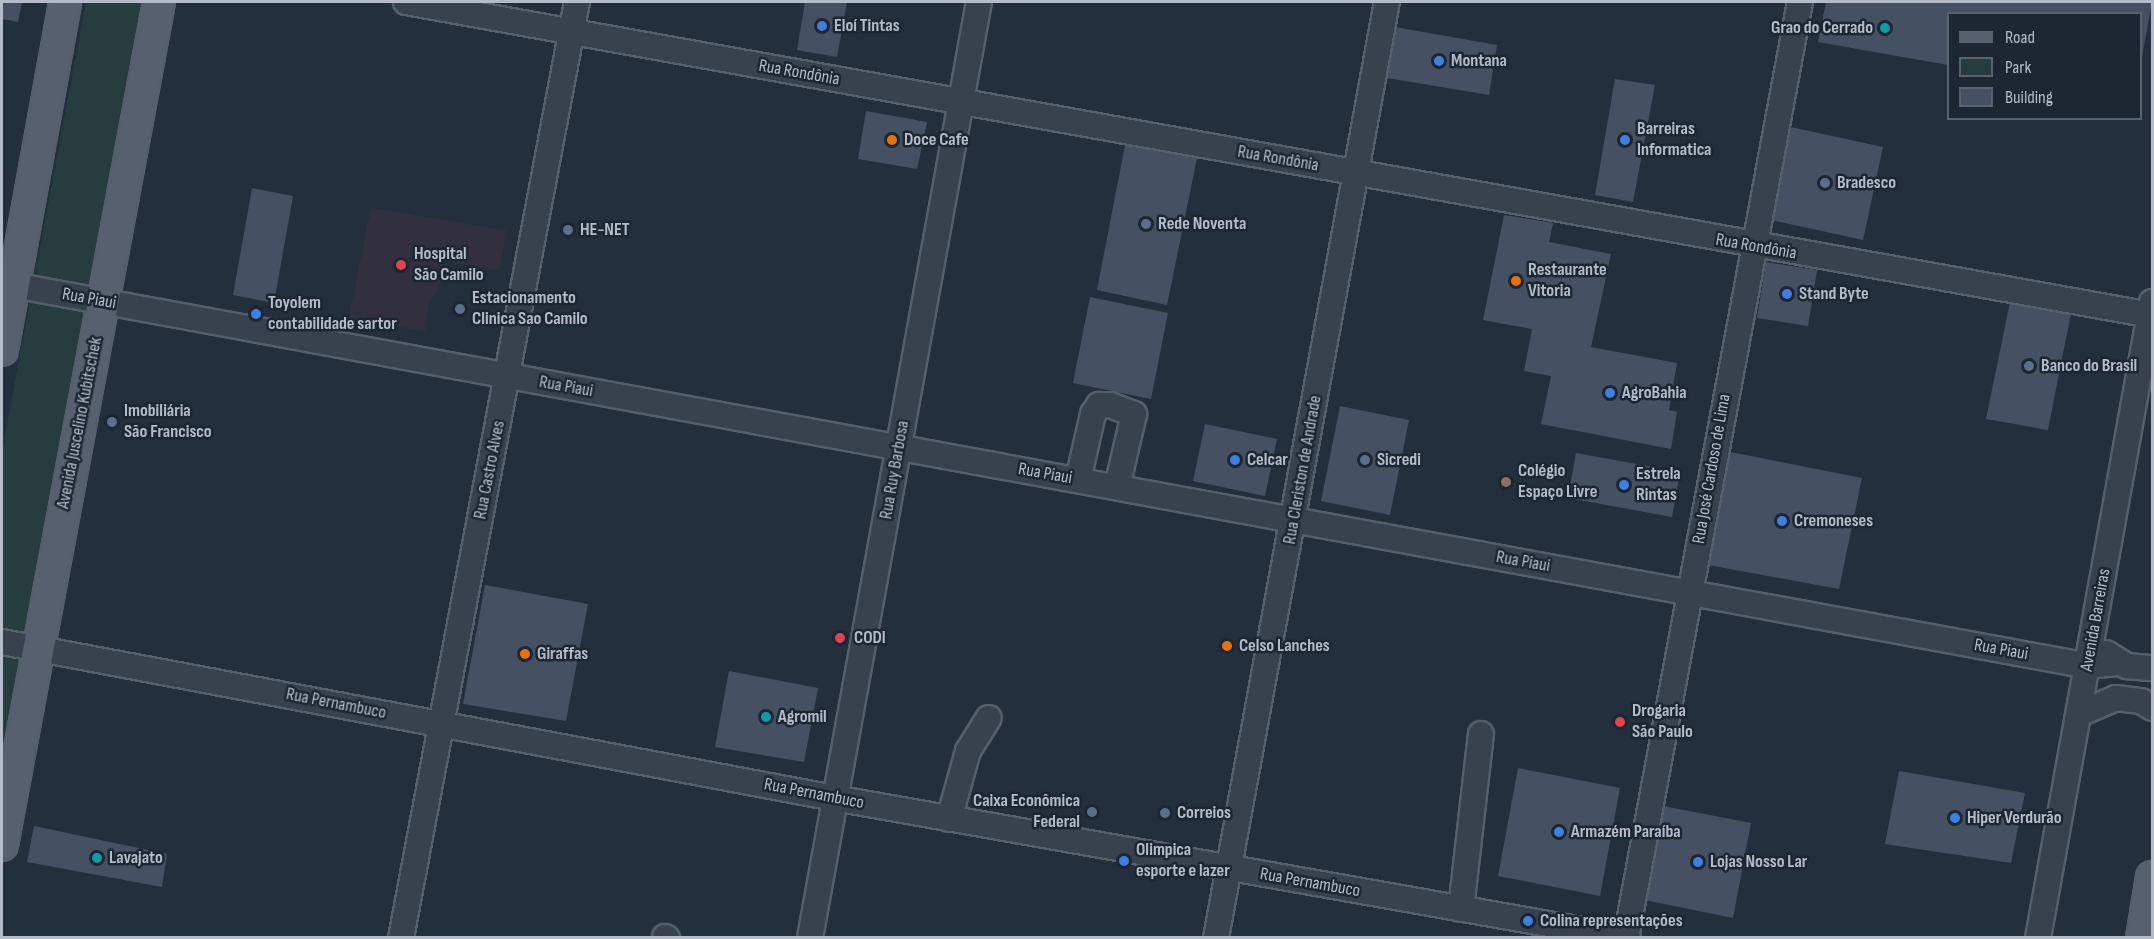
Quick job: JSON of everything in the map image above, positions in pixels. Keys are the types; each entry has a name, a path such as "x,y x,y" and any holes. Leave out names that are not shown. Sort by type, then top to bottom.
{"main road":[{"path":"2,350 8,284 65,2"},
{"name":"Avenida Juscelino Kubitschek","path":"2,845 159,2"},
{"path":"2,767 15,729 24,722"},
{"path":"2142,938 2152,878"}],"street":[{"name":"Rua Rondônia","path":"406,2 1356,172 1752,247 2151,309"},
{"name":"Rua Castro Alves","path":"401,938 577,2"},
{"name":"Rua Ruy Barbosa","path":"810,938 979,2"},
{"name":"Rua Cleriston de Andrade","path":"1216,938 1387,2"},
{"name":"Rua José Cardoso de Lima","path":"1626,937 1752,247 1800,2"},
{"name":"Rua Piaui","path":"8,284 2088,666 2117,663 2152,668"},
{"name":"Avenida Barreiras","path":"2038,938 2151,309"},
{"path":"1078,480 1093,414 1099,405 1129,408 1134,414 1117,487"},
{"path":"2097,617 2100,640 2117,663"},
{"name":"Rua Pernambuco","path":"2,642 948,819 1626,937"},
{"path":"2079,714 2116,698 2141,701 2152,708"},
{"path":"948,819 968,751 989,718"},
{"path":"1461,909 1481,734"}],"shaded area":[{"name":"Hospital São Camilo","path":"371,208 507,231 499,270 443,261 439,289 429,303 425,331 349,318"}],"green space":[{"path":"86,2 148,2 17,719 2,745 2,451"}],"building":[{"path":"2,2 22,2 18,22 2,19"},
{"name":"Eloí Tintas","path":"805,2 847,2 837,57 797,50"},
{"name":"Grao do Cerrado","path":"1826,2 2152,2 2142,57 2142,12 1947,12 1947,65 1818,42"},
{"name":"Montana","path":"1389,26 1497,45 1489,95 1381,77"},
{"name":"Barreiras Informatica","path":"1615,79 1655,85 1633,202 1595,195"},
{"name":"Doce Cafe","path":"866,111 927,122 917,169 858,159"},
{"name":"Bradesco","path":"1786,126 1883,147 1863,240 1766,219"},
{"name":"Rede Noventa","path":"1125,145 1197,158 1167,305 1097,290"},
{"path":"252,188 293,196 274,303 233,295"},
{"path":"1504,215 1553,223 1549,242 1611,254 1591,347 1677,363 1669,410 1677,412 1671,449 1541,424 1551,376 1524,371 1532,329 1483,320"},
{"name":"Stand Byte","path":"1766,262 1817,270 1808,326 1757,318"},
{"path":"1090,297 1168,313 1151,399 1073,383"},
{"name":"Banco do Brasil","path":"2010,302 2071,313 2048,430 1986,419"},
{"name":"Sicredi","path":"1340,406 1409,420 1390,515 1321,501"},
{"name":"Celcar","path":"1205,424 1277,439 1265,496 1193,481"},
{"name":"Cremoneses","path":"1725,451 1862,478 1839,589 1703,564"},
{"name":"Estrela Rintas","path":"1576,453 1680,472 1672,517 1568,498"},
{"name":"Giraffas","path":"485,585 588,604 566,721 463,704"},
{"name":"Agromil","path":"729,671 818,688 804,762 715,747"},
{"name":"Armazém Paraíba","path":"1518,768 1620,788 1600,896 1498,876"},
{"name":"Hiper Verdurão","path":"1899,771 2025,793 2011,863 1885,844"},
{"name":"Lojas Nosso Lar","path":"1663,806 1751,823 1733,918 1645,900"},
{"name":"Lavajato","path":"34,826 167,854 162,887 27,862"}],"place":[{"name":"Eloí Tintas","path":"822,26"},
{"name":"Grao do Cerrado","path":"1885,28"},
{"name":"Montana","path":"1439,61"},
{"name":"Doce Cafe","path":"892,140"},
{"name":"Barreiras Informatica","path":"1625,140"},
{"name":"Bradesco","path":"1825,183"},
{"name":"Rede Noventa","path":"1146,224"},
{"name":"HE-NET","path":"568,230"},
{"name":"Hospital São Camilo","path":"401,265"},
{"name":"Restaurante Vitoria","path":"1516,281"},
{"name":"Stand Byte","path":"1787,294"},
{"name":"Estacionamento Clinica Sao Camilo","path":"460,309"},
{"name":"Toyolem contabilidade sartor","path":"256,314"},
{"name":"Banco do Brasil","path":"2029,366"},
{"name":"AgroBahia","path":"1610,393"},
{"name":"Imobiliária São Francisco","path":"112,422"},
{"name":"Celcar","path":"1235,460"},
{"name":"Sicredi","path":"1365,460"},
{"name":"Colégio Espaço Livre","path":"1506,482"},
{"name":"Estrela Rintas","path":"1624,485"},
{"name":"Cremoneses","path":"1782,521"},
{"name":"CODI","path":"840,638"},
{"name":"Celso Lanches","path":"1227,646"},
{"name":"Giraffas","path":"525,654"},
{"name":"Agromil","path":"766,717"},
{"name":"Drogaria São Paulo","path":"1620,722"},
{"name":"Caixa Econômica Federal","path":"1092,812"},
{"name":"Correios","path":"1165,813"},
{"name":"Hiper Verdurão","path":"1955,818"},
{"name":"Armazém Paraíba","path":"1559,832"},
{"name":"Lavajato","path":"97,858"},
{"name":"Olimpica esporte e lazer","path":"1124,861"},
{"name":"Lojas Nosso Lar","path":"1698,862"},
{"name":"Colina representações","path":"1528,921"}]}
